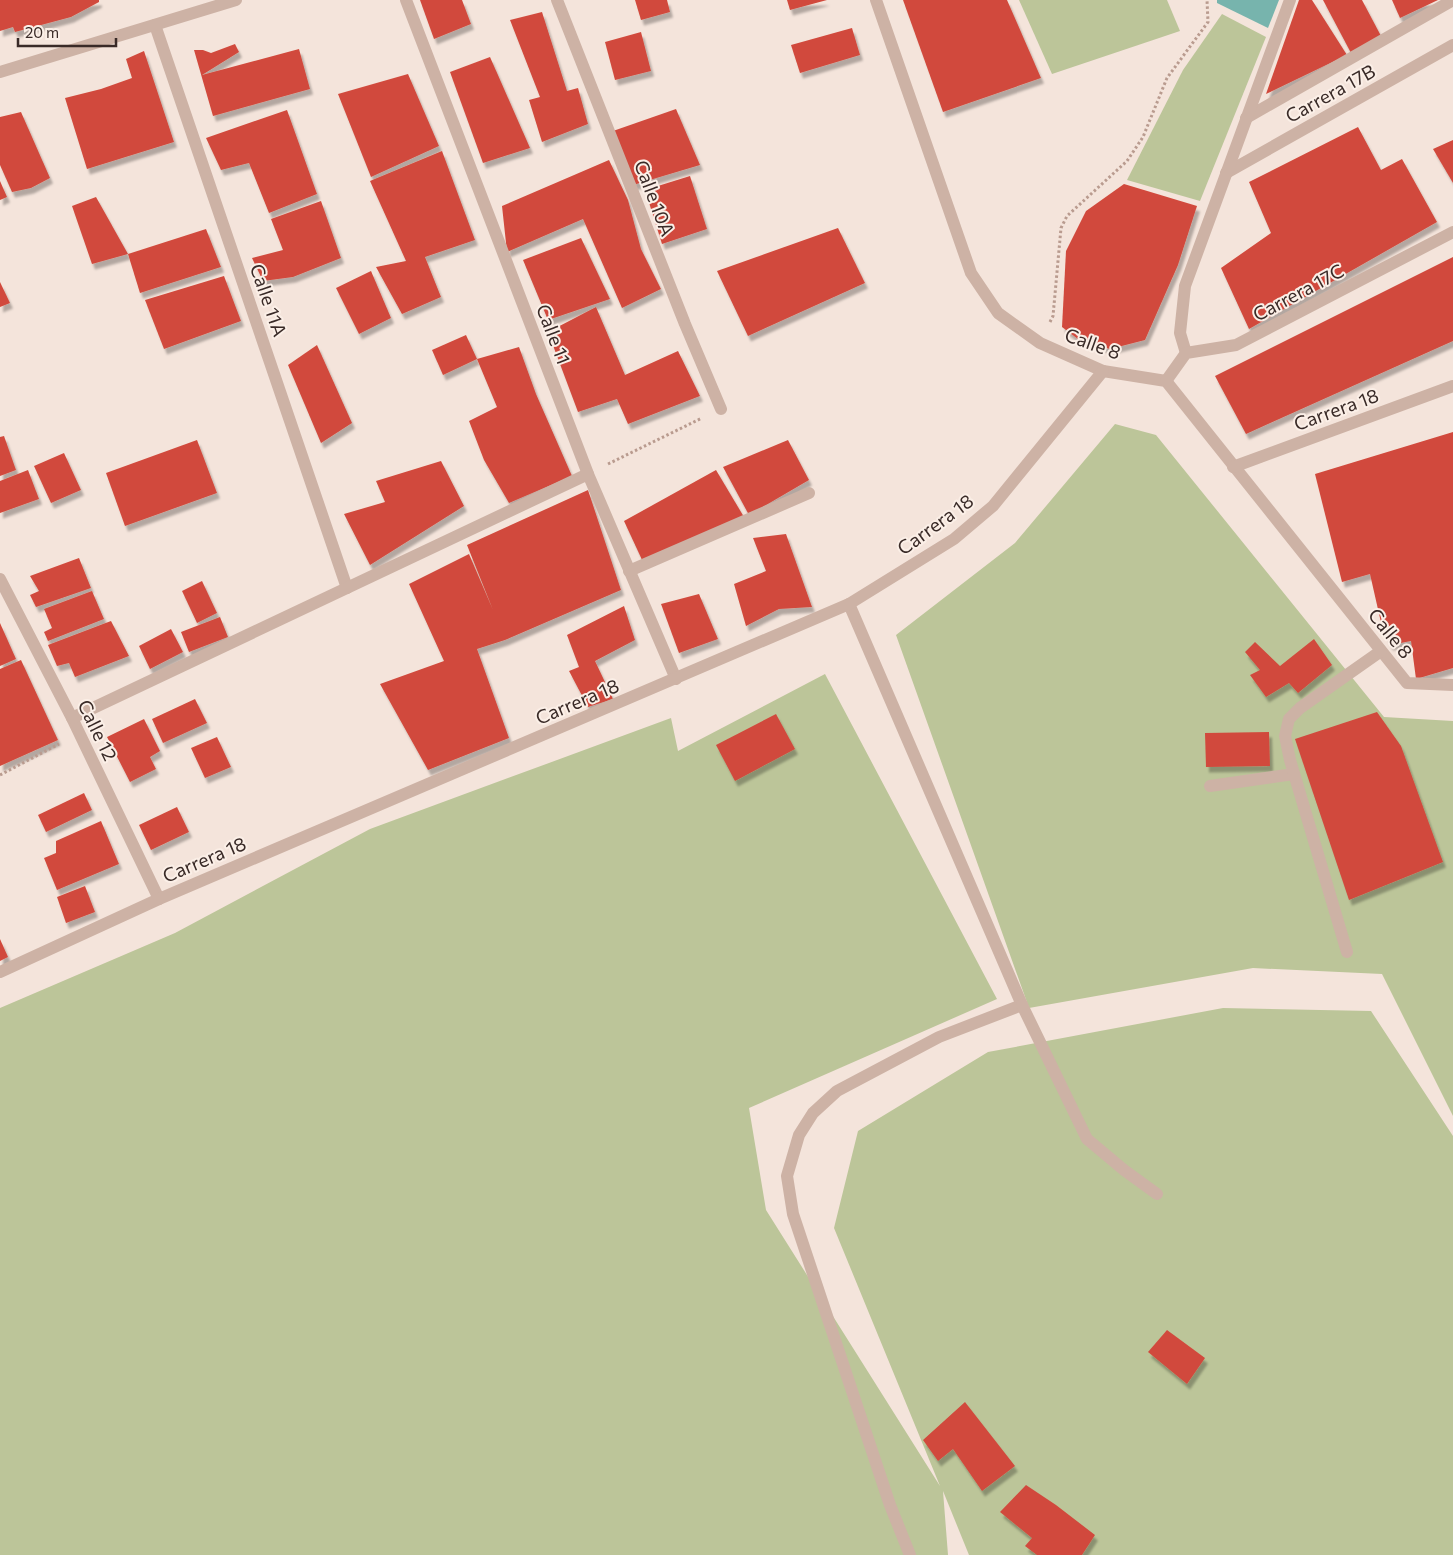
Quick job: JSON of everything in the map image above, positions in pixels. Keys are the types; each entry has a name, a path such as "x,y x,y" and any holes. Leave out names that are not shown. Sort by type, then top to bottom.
{"street":[{"path":"0,72 236,0"},
{"name":"Calle 11","path":"406,0 588,474 676,679"},
{"name":"Calle 10A","path":"557,0 720,409"},
{"name":"Calle 8","path":"876,0 972,273 998,313 1040,343 1104,371 1166,381 1407,683 1453,685"},
{"path":"1166,381 1186,353 1180,333 1185,286 1290,0"},
{"name":"Carrera 17B","path":"1246,118 1453,0"},
{"name":"Calle 11A","path":"155,25 347,588"},
{"name":"Carrera 17B","path":"1226,173 1453,45"},
{"name":"Carrera 17C","path":"1186,353 1236,345 1453,232"},
{"name":"Carrera 18","path":"0,972 159,899 849,604 954,540 993,506 1104,371"},
{"name":"Carrera 18","path":"1233,467 1453,386"},
{"path":"72,718 588,474"},
{"path":"629,571 809,493"},
{"name":"Calle 12","path":"0,579 72,718 159,899"},
{"path":"849,604 1022,1005 1087,1139 1124,1170 1157,1194"},
{"path":"1347,952 1294,774 1285,736 1289,719 1300,708 1381,651"},
{"path":"1210,786 1294,774"},
{"path":"910,1555 890,1505 793,1214 787,1176 799,1135 813,1114 837,1091 939,1037 1022,1005"}],"path":[{"path":"1040,343 1053,316 1061,228 1066,216 1127,161 1143,137 1167,78 1208,22 1207,0"},
{"path":"588,474 720,409"},
{"path":"0,775 79,733"}],"green space":[{"path":"1019,0 1167,0 1180,31 1052,74"},
{"path":"1222,14 1266,37 1200,201 1127,180 1183,70"},
{"path":"1115,424 1156,435 1384,717 1453,721 1453,1116 1382,974 1253,968 1029,1008 896,635 1015,543"},
{"path":"825,674 997,999 749,1108 766,1210 940,1486 834,1228 858,1131 988,1052 1223,1008 1371,1011 1453,1136 1453,1555 969,1555 943,1491 948,1555 0,1555 0,1008 175,933 370,829 671,718 678,751"}],"water":[{"path":"1217,0 1279,0 1268,28 1217,3"}],"building":[{"path":"0,0 99,0 99,2 71,17 15,32 13,27 0,31"},
{"path":"420,0 462,0 471,24 434,39"},
{"path":"635,0 667,0 670,12 641,20"},
{"path":"787,0 827,0 790,10"},
{"path":"903,0 1007,0 1041,78 943,112"},
{"path":"1299,0 1312,0 1347,55 1266,94"},
{"path":"1323,0 1362,0 1381,36 1351,53"},
{"path":"1392,0 1438,0 1400,18"},
{"path":"542,12 567,91 578,88 588,124 542,142 529,100 540,97 510,20"},
{"path":"852,28 860,55 800,73 791,45"},
{"path":"641,32 651,71 615,80 605,42"},
{"path":"235,44 239,52 202,75 299,49 310,89 213,116 194,50 203,50 211,53"},
{"path":"144,51 174,142 87,169 65,98 101,89 132,78 126,59"},
{"path":"490,57 530,148 483,163 450,72"},
{"path":"408,74 439,146 371,177 338,94"},
{"path":"676,109 700,165 633,185 613,131"},
{"path":"287,110 317,194 269,213 249,163 221,170 206,138"},
{"path":"21,112 50,178 31,188 12,192 0,165 0,117"},
{"path":"1358,127 1381,170 1402,159 1437,222 1249,329 1221,268 1271,233 1249,182"},
{"path":"1453,140 1453,183 1433,149"},
{"path":"442,151 475,240 425,257 441,297 402,314 376,267 406,261 370,181"},
{"path":"609,160 628,200 641,249 661,289 622,308 583,219 507,252 502,206"},
{"path":"690,176 707,229 662,244 645,190"},
{"path":"0,181 7,197 0,200"},
{"path":"1124,184 1197,206 1178,265 1145,340 1110,349 1078,339 1062,327 1066,251 1086,211"},
{"path":"96,197 128,254 92,264 72,206"},
{"path":"321,201 341,258 293,277 263,281 252,258 283,250 271,219"},
{"path":"838,228 865,283 748,336 717,271"},
{"path":"206,229 221,267 140,293 128,254"},
{"path":"581,238 610,299 548,320 523,260"},
{"path":"1453,257 1453,341 1246,434 1215,376"},
{"path":"371,271 391,318 359,334 336,288"},
{"path":"224,276 241,321 164,349 145,300"},
{"path":"0,282 10,303 0,307"},
{"path":"596,307 625,375 678,351 700,396 628,424 617,399 578,412 548,332"},
{"path":"466,335 477,359 443,375 432,350"},
{"path":"317,345 352,423 321,443 288,365"},
{"path":"519,347 536,394 572,476 509,503 484,460 469,421 497,407 477,359"},
{"path":"1453,432 1453,668 1416,679 1411,641 1390,645 1382,627 1370,574 1342,582 1315,474"},
{"path":"4,436 16,470 0,476 0,437"},
{"path":"197,440 217,493 125,526 106,473"},
{"path":"788,440 809,480 749,515 723,467"},
{"path":"64,453 81,490 51,503 34,466"},
{"path":"441,461 464,506 370,565 344,514 385,502 376,481"},
{"path":"28,470 39,499 0,513 0,481"},
{"path":"716,470 744,517 643,562 624,521"},
{"path":"588,490 621,590 505,640 477,649 509,738 428,770 380,684 444,661 409,584 469,554 493,610 467,545"},
{"path":"786,534 812,607 779,609 746,626 734,584 766,571 753,538"},
{"path":"79,558 91,588 36,607 30,595 39,591 30,576"},
{"path":"202,581 217,613 197,623 182,591"},
{"path":"92,591 104,619 48,641 44,632 52,628 44,609"},
{"path":"699,594 718,639 679,653 661,604"},
{"path":"624,606 635,640 595,661 613,699 588,707 569,671 579,667 567,635"},
{"path":"220,617 228,637 189,652 181,632"},
{"path":"111,621 129,656 75,677 69,663 57,666 48,645"},
{"path":"0,623 16,659 0,666"},
{"path":"171,629 183,652 150,669 139,646"},
{"path":"1314,639 1332,665 1298,693 1289,683 1266,697 1250,675 1260,670 1245,652 1255,642 1280,666"},
{"path":"21,660 58,740 0,766 0,669"},
{"path":"195,699 207,723 163,743 152,719"},
{"path":"1377,712 1401,746 1443,862 1349,900 1295,739"},
{"path":"776,714 795,749 735,781 716,745"},
{"path":"144,719 160,751 150,757 156,769 130,782 107,737"},
{"path":"1269,732 1270,766 1206,767 1205,733"},
{"path":"217,737 231,767 205,778 191,748"},
{"path":"84,793 92,810 46,832 38,815"},
{"path":"177,807 189,832 151,850 139,825"},
{"path":"101,821 119,864 57,890 44,858 56,853 56,841"},
{"path":"85,886 95,912 66,923 57,897"},
{"path":"0,939 8,957 0,961"},
{"path":"1167,1330 1205,1358 1187,1384 1148,1352"},
{"path":"965,1402 1015,1466 982,1491 953,1449 938,1461 923,1440"},
{"path":"1026,1485 1095,1535 1082,1555 1037,1555 1025,1546 1032,1538 1000,1512"}]}
